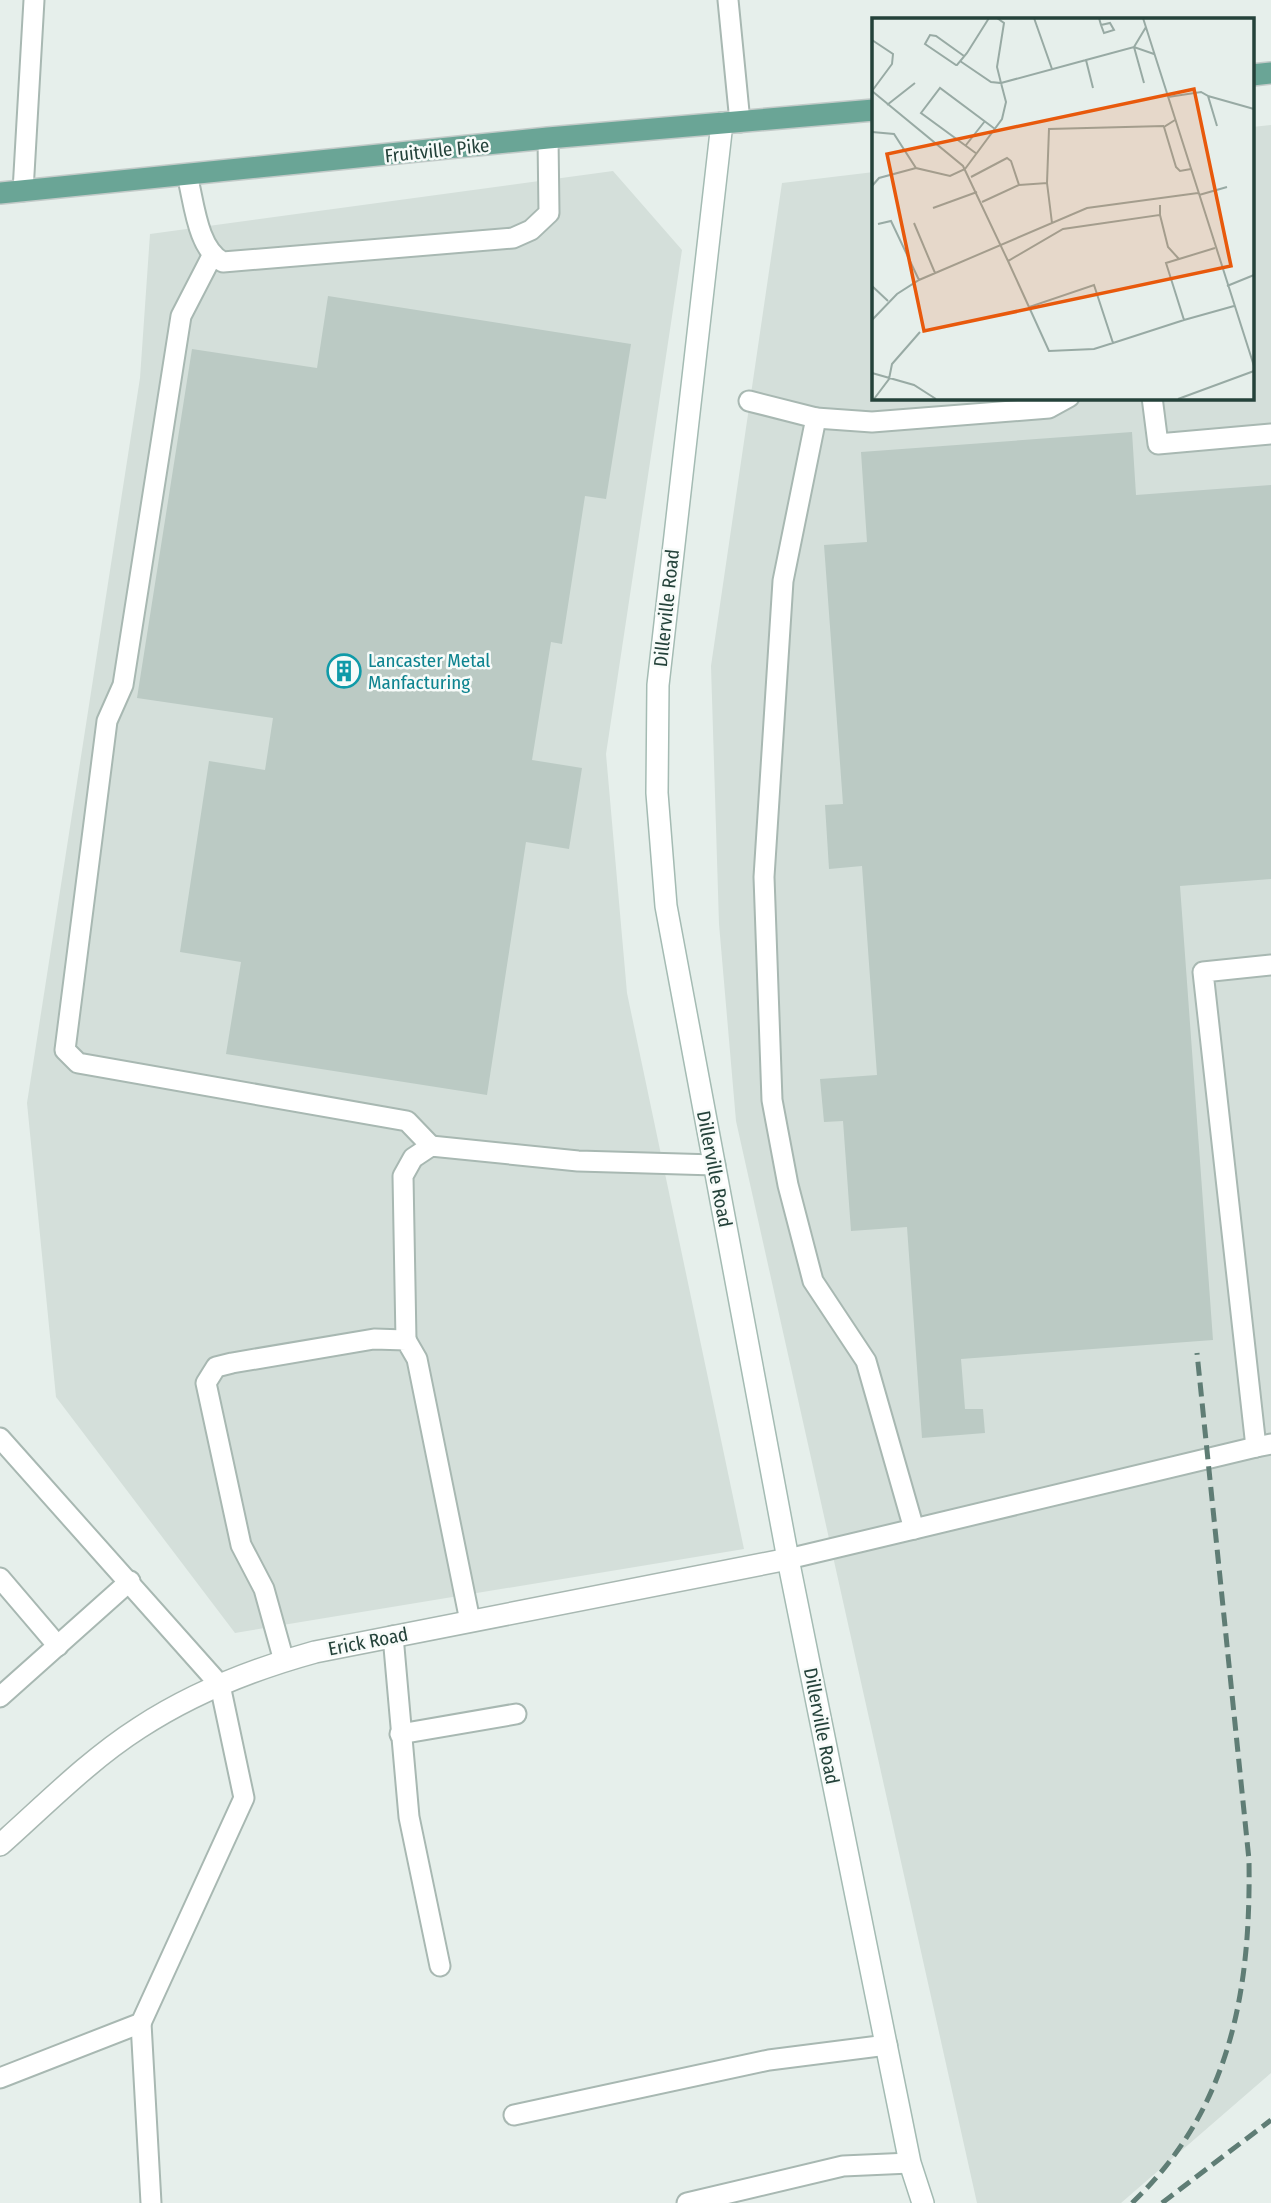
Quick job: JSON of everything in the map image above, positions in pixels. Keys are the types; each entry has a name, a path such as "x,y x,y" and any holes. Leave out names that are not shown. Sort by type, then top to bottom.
{"main road":[{"name":"Fruitville Pike","path":"0,193 548,138 872,110"},
{"name":"Dillerville Road","path":"731,123 666,601 658,685 657,793 666,906 788,1559 910,2162 923,2203"},
{"name":"Erick Road","path":"0,1845 83,1771 138,1728 198,1694 284,1661 393,1636 643,1590 788,1559"}],"lane":[{"path":"23,191 34,0"},
{"path":"728,0 731,123"},
{"path":"187,176 206,246 212,257 223,261 513,238 531,230 549,213 548,138"},
{"path":"212,257 181,316 123,685 107,721 65,1050 78,1063 407,1121 431,1146"},
{"path":"749,401 816,418 872,422 1049,408 1065,399"},
{"path":"1153,399 1158,444 1271,433"},
{"path":"816,418 783,582 764,877 772,1100 788,1185 813,1281 866,1361 914,1529"},
{"path":"788,1559 1264,1445 1203,972 1271,965"},
{"path":"470,1621 417,1359 407,1340 403,1176 413,1158 431,1146 578,1161 715,1165"},
{"path":"284,1661 264,1589 241,1545 206,1383 216,1367 232,1363 374,1339 407,1340"},
{"path":"0,1438 220,1685 244,1798 141,2023 150,2203"},
{"path":"0,1578 58,1646"},
{"path":"0,1697 130,1581"},
{"path":"393,1636 409,1817 440,1966"},
{"path":"400,1734 516,1714"},
{"path":"0,2078 141,2023"},
{"path":"514,2115 769,2060 887,2045"},
{"path":"687,2203 843,2166 910,2162"}],"shaded area":[{"path":"1271,125 1271,2073 1121,2203 977,2203 736,1121 719,924 711,666 782,183 872,172 872,399 1254,399 1254,127"},
{"path":"613,171 682,250 606,754 627,993 744,1549 235,1633 56,1397 27,1103 140,378 150,234"}],"building":[{"name":"Lancaster Metal Manfacturing","path":"328,296 631,344 606,499 585,496 562,644 551,642 532,760 582,768 569,849 526,842 487,1095 226,1054 241,962 180,952 209,761 265,770 273,718 137,698 192,349 317,368"},
{"path":"1132,432 1136,495 1271,485 1271,879 1180,886 1213,1340 961,1359 965,1409 983,1409 985,1433 922,1438 907,1227 851,1231 843,1121 824,1122 820,1079 877,1075 862,866 829,869 825,805 843,804 824,545 867,542 861,452"}],"railway":[{"path":"1132,2203 1166,2167 1192,2128 1213,2087 1228,2045 1239,2001 1249,1908 1249,1860 1197,1353"},
{"path":"1162,2203 1271,2120"}],"place":[{"name":"Lancaster Metal Manfacturing","path":"344,671"}]}
